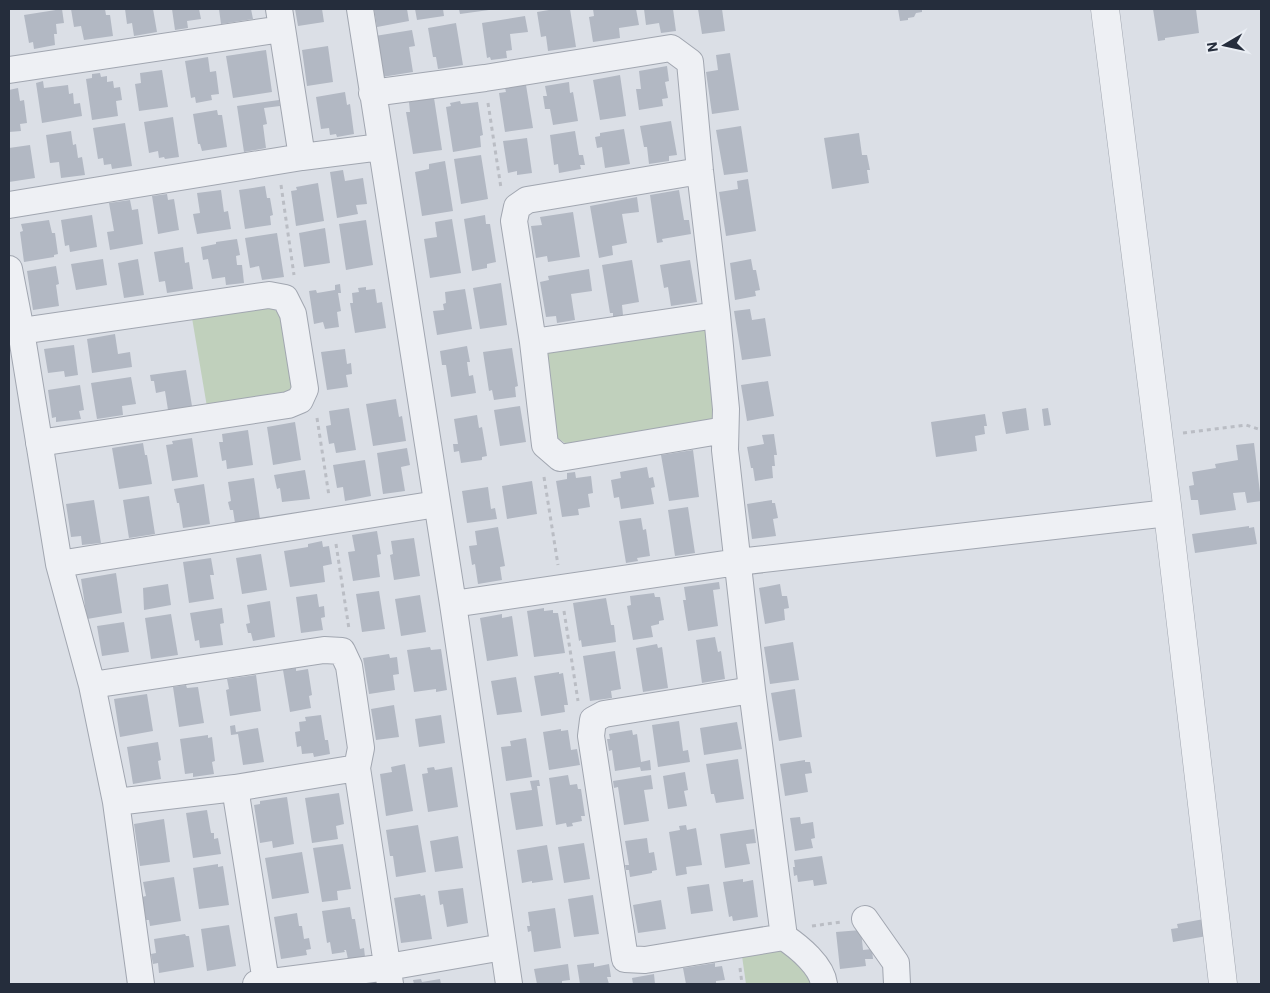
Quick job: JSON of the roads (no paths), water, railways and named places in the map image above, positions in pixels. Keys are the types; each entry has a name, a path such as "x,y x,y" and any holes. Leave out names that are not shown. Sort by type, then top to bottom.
{"street":[{"path":"360,9 453,604 509,984"},
{"path":"1105,9 1168,513 1223,984"},
{"path":"9,70 281,19 290,160"},
{"path":"372,93 485,78 671,48 690,62 726,409 725,450 752,690 784,937"},
{"path":"9,205 381,147"},
{"path":"700,171 527,200 517,207 514,221 533,342 545,445 560,458 725,430"},
{"path":"9,269 59,564 92,685 116,802 142,984"},
{"path":"21,331 269,295 285,298 293,314 305,389 300,400 288,405 39,443"},
{"path":"533,342 717,315"},
{"path":"59,564 436,504"},
{"path":"453,604 738,562 1168,513"},
{"path":"92,685 324,650 342,651 349,666 361,748 357,768 389,976"},
{"path":"752,690 604,714 593,720 590,736 625,959 645,960 784,937 802,948 823,977 824,984"},
{"path":"116,802 236,788 357,768"},
{"path":"236,788 261,983 389,976 503,947"},
{"path":"865,919 896,963 897,984"}]}
